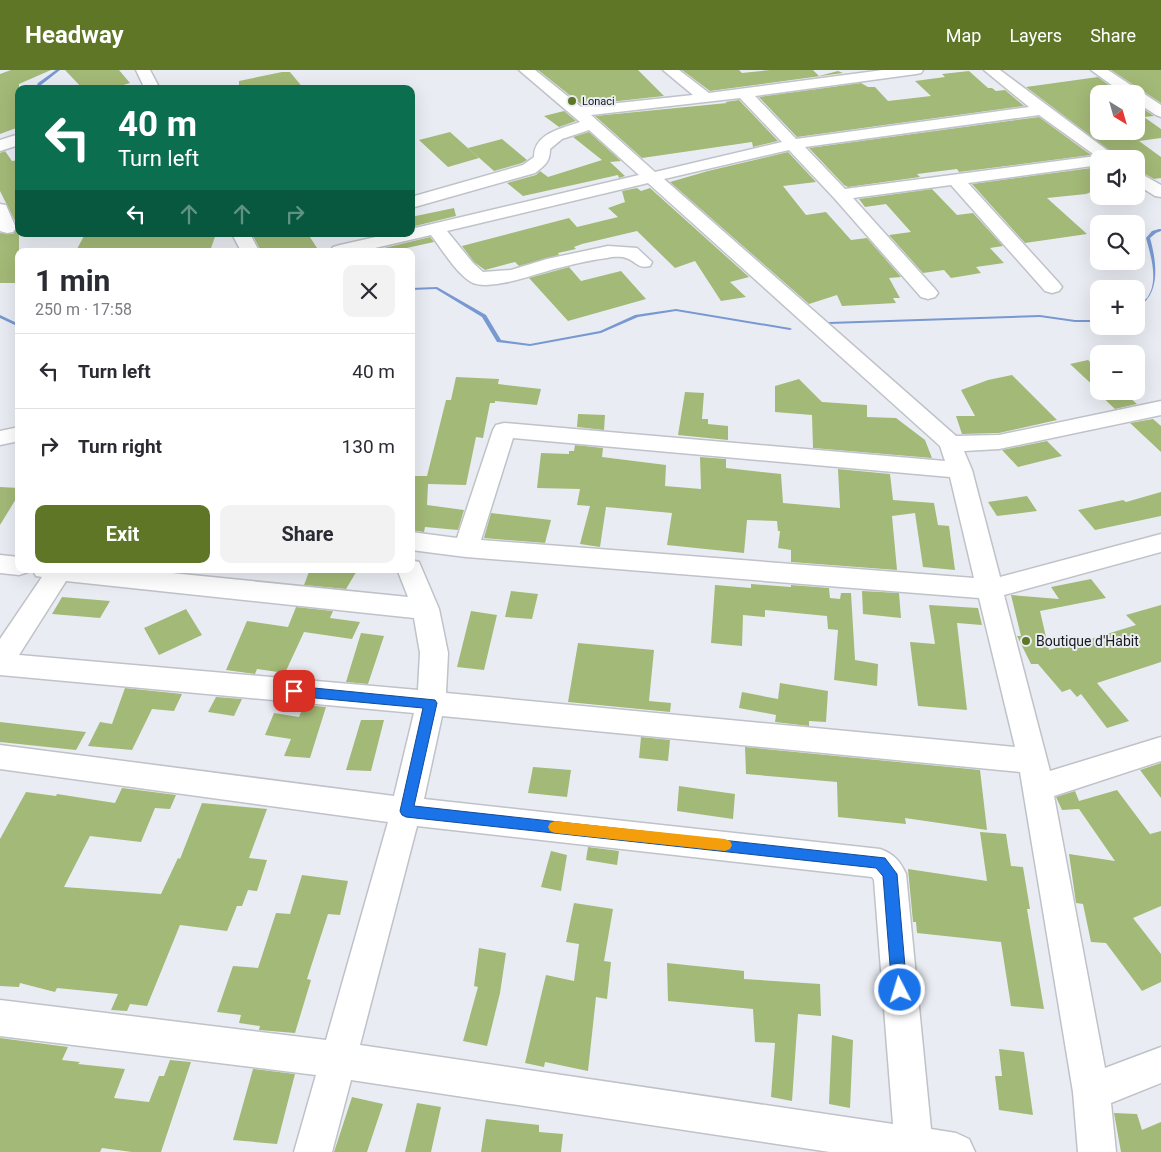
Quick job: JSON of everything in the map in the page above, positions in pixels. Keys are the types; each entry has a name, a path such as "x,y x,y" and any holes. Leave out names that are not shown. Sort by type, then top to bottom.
{"street":[{"path":"143,70 151,85"},
{"path":"526,70 584,118 950,443 960,470 1035,775 1091,1092 1097,1152"},
{"path":"670,70 706,98"},
{"path":"415,201 529,169 542,158 542,147 584,118 871,72 916,70"},
{"path":"992,70 1042,110 1099,150"},
{"path":"1098,70 1120,85"},
{"path":"761,76 774,88"},
{"path":"744,93 841,195 928,293"},
{"path":"1145,102 1161,112"},
{"path":"415,233 649,176 793,144 1042,110"},
{"path":"0,146 15,140"},
{"path":"841,195 1090,161"},
{"path":"955,179 1052,287"},
{"path":"1145,182 1161,192"},
{"path":"0,209 9,228"},
{"path":"435,228 466,267 478,278 513,276 547,265 608,252 630,252 643,262"},
{"path":"353,248 398,237"},
{"path":"950,443 999,442 1161,408"},
{"path":"466,548 504,430 960,470"},
{"path":"0,438 15,435"},
{"path":"415,542 466,548 990,589 1161,543"},
{"path":"0,564 15,566"},
{"path":"50,573 0,663 430,703 1035,775 1161,748"},
{"path":"115,573 178,576 426,609"},
{"path":"313,1152 406,811 430,703 434,653 426,609 412,573"},
{"path":"0,757 406,811 880,862 890,874 913,1149"},
{"path":"0,1018 338,1060 913,1149 956,1152"},
{"path":"1091,1092 1161,1065"}],"building":[{"path":"11,70 51,70 19,85 15,85 15,128 0,134 0,74"},
{"path":"65,70 119,70 130,83 123,85 79,85"},
{"path":"538,70 638,70 664,96 582,105"},
{"path":"682,70 739,70 742,73 770,70 813,70 819,76 838,71 843,73 710,91"},
{"path":"1111,70 1161,70 1161,103 1145,92 1145,85 1134,85"},
{"path":"969,71 988,88 996,91 1005,90 1024,106 797,137 759,97 861,83 868,87 875,87 888,101 931,96 915,81 945,77 942,74"},
{"path":"290,72 301,85 239,85 239,81"},
{"path":"1098,77 1108,85 1090,85 1090,136 1026,87"},
{"path":"739,100 778,141 753,147 752,142 642,158 595,116 727,103 725,102"},
{"path":"1145,110 1154,116 1145,117"},
{"path":"564,111 576,121 559,127 544,116"},
{"path":"1039,117 1090,155 959,172 957,169 917,174 920,177 848,187 809,148"},
{"path":"1145,118 1161,129 1161,138 1139,141 1161,157 1161,178 1154,179 1145,174 1145,150 1109,150 1096,140 1145,140"},
{"path":"450,132 479,158 448,167 419,140"},
{"path":"589,132 621,161 610,162 625,176 619,178 618,175 523,196 507,183 536,175 540,171 548,177 602,160 573,137"},
{"path":"502,139 527,160 494,171 468,148"},
{"path":"5,151 12,161 15,161 15,221 0,191 0,153"},
{"path":"788,152 816,182 783,186 806,215 826,212 851,240 867,238 901,277 889,278 900,298 893,298 896,303 842,306 837,295 809,304 670,182"},
{"path":"1090,168 1090,192 1047,198 1087,234 1025,243 972,184"},
{"path":"637,188 641,191 650,188 749,277 730,282 746,297 721,301 695,261 675,268 637,231 582,244 574,247 576,249 558,253 559,255 519,266 515,262 485,270 474,262 462,246 569,218 577,227 618,217 608,208 625,202 622,191"},
{"path":"932,189 957,215 973,213 1003,246 990,248 1004,263 976,267 981,273 951,278 944,270 923,273 889,235 911,232 886,204 865,207 859,199"},
{"path":"454,208 456,216 415,226 415,216"},
{"path":"15,231 15,237 19,237 19,248 15,248 15,283 0,283 0,233 13,234"},
{"path":"83,237 215,237 211,248 78,248"},
{"path":"254,237 310,237 317,248 259,248"},
{"path":"430,237 434,242 407,248 384,248"},
{"path":"569,267 581,281 621,271 646,299 568,321 529,278"},
{"path":"1088,360 1090,362 1090,383 1070,364"},
{"path":"1012,375 1057,420 999,433 962,434 956,416 975,416 961,390 988,380"},
{"path":"456,377 499,379 498,384 541,389 537,405 495,401 495,403 490,403 483,438 476,437 466,485 428,484 427,505 464,510 458,530 425,527 424,532 415,531 415,476 427,476 446,400 451,400"},
{"path":"799,379 822,402 867,405 867,417 896,418 925,440 932,458 813,448 812,415 775,412 775,386"},
{"path":"685,392 704,393 702,419 708,419 708,424 728,426 728,440 678,435"},
{"path":"1106,400 1132,400 1137,404 1115,409"},
{"path":"578,414 605,415 604,430 577,427"},
{"path":"1153,419 1161,426 1161,452 1130,423"},
{"path":"1047,441 1062,456 1018,467 1002,450"},
{"path":"575,445 603,448 602,457 666,465 665,486 701,489 700,457 726,459 726,468 781,474 783,503 840,508 838,469 890,474 893,500 934,503 938,525 949,526 955,570 923,567 915,513 892,516 897,570 791,562 791,550 778,548 780,531 778,531 777,521 747,520 744,553 667,545 672,513 606,507 600,547 580,544 590,506 577,505 580,489 537,488 541,453 569,454 569,451 574,451"},
{"path":"0,487 15,488 15,501 0,525"},
{"path":"1161,492 1161,516 1095,530 1078,510 1123,500 1126,502"},
{"path":"1027,496 1037,511 997,516 988,502"},
{"path":"491,513 551,520 545,543 484,538"},
{"path":"308,573 356,573 346,589 304,585"},
{"path":"1091,579 1106,598 1040,611 1049,650 1136,625 1126,615 1161,605 1161,662 1097,683 1129,721 1107,728 1081,694 1077,697 1070,689 1062,692 1038,664 1031,664 1017,636 1021,636 1011,595 1059,599 1051,587"},
{"path":"751,584 829,588 830,598 840,599 841,593 851,593 855,660 878,664 877,686 834,680 838,630 828,629 827,616 765,610 765,617 743,615 742,646 711,643 715,585 751,588"},
{"path":"511,591 538,594 532,619 505,617"},
{"path":"862,591 899,593 901,618 863,614"},
{"path":"62,597 110,601 100,618 52,614"},
{"path":"929,605 978,608 982,625 957,623 967,710 918,706 910,642 935,644"},
{"path":"296,607 333,611 330,618 360,622 352,639 304,632 285,673 257,669 255,674 226,670 247,621 288,627"},
{"path":"186,609 202,635 159,655 144,628"},
{"path":"471,611 497,615 484,670 457,667"},
{"path":"361,633 384,636 368,684 346,682"},
{"path":"578,643 654,650 649,701 671,703 670,712 568,702"},
{"path":"780,683 828,691 826,722 809,721 809,726 775,722 776,715 739,708 742,692 778,699"},
{"path":"125,688 182,694 174,711 152,709 132,750 88,746 100,722 112,724"},
{"path":"216,697 242,699 234,716 208,712"},
{"path":"304,705 326,707 310,758 284,756 291,739 265,735 274,713 299,717"},
{"path":"361,720 384,720 371,771 346,770"},
{"path":"0,722 86,732 76,750 0,742"},
{"path":"641,737 670,740 668,761 639,758"},
{"path":"745,747 980,770 987,830 905,818 906,824 838,817 837,782 746,774"},
{"path":"1161,763 1161,798 1140,770"},
{"path":"533,767 571,770 567,797 528,793"},
{"path":"679,786 735,794 733,819 677,811"},
{"path":"122,788 176,795 170,809 155,808 141,842 90,836 64,887 161,894 178,858 180,859 202,803 267,809 249,858 267,860 257,891 248,890 242,906 237,906 227,931 180,925 147,1006 130,1004 127,1011 111,1010 118,994 57,988 55,992 20,983 19,987 0,986 0,839 26,792 56,796 57,794 115,803"},
{"path":"1117,790 1150,834 1161,831 1161,906 1133,918 1161,954 1161,982 1142,991 1106,943 1091,942 1083,904 1076,903 1069,854 1115,861 1079,809 1062,810 1056,797 1075,791 1079,801"},
{"path":"980,832 1006,834 1011,866 1023,867 1030,909 1027,909 1044,1009 1011,1006 1001,942 917,933 916,922 913,922 908,869 987,881"},
{"path":"588,847 619,851 617,865 586,860"},
{"path":"551,851 567,855 561,891 541,887"},
{"path":"302,875 348,881 340,915 328,914 307,979 311,980 295,1033 259,1030 260,1026 239,1023 241,1015 217,1012 233,966 258,968 276,913 290,914"},
{"path":"574,903 613,909 604,961 611,962 607,999 596,997 588,1071 545,1062 544,1067 525,1063 546,975 574,981 579,944 566,942"},
{"path":"479,948 506,953 500,993 487,1046 463,1041 478,987 474,986"},
{"path":"667,963 744,971 744,979 820,984 821,1016 798,1014 792,1101 771,1097 775,1043 755,1042 753,1009 668,1001"},
{"path":"832,1035 853,1040 850,1108 829,1104"},
{"path":"0,1038 68,1047 62,1060 80,1062 78,1064 125,1069 114,1098 149,1102 159,1076 164,1076 170,1060 191,1062 161,1152 132,1152 102,1148 100,1152 0,1152"},
{"path":"999,1049 1024,1052 1033,1115 999,1110 995,1076 1002,1076"},
{"path":"253,1069 295,1074 277,1144 233,1140"},
{"path":"352,1097 383,1104 367,1152 334,1152"},
{"path":"417,1103 441,1107 431,1152 405,1152"},
{"path":"1114,1113 1137,1114 1142,1130 1161,1122 1161,1152 1121,1152"},
{"path":"486,1119 539,1125 539,1132 563,1134 561,1152 481,1152"}],"waterway":[{"path":"39,85 58,70"},
{"path":"1145,302 1153,292 1155,284 1155,268 1148,238 1154,232 1161,230"},
{"path":"415,289 437,288 484,316 499,341 530,345 601,332 637,316 676,310 790,329"},
{"path":"0,316 15,324"},
{"path":"829,323 1040,316 1090,321"}],"slow traffic":[{"path":"555,827 725,845"}],"place":[{"name":"Lonaci","path":"572,101"},
{"name":"Boutique d'Habit","path":"1026,641"}],"route":[{"path":"294,691 430,703 406,811 880,862 890,874 900,990"}]}
